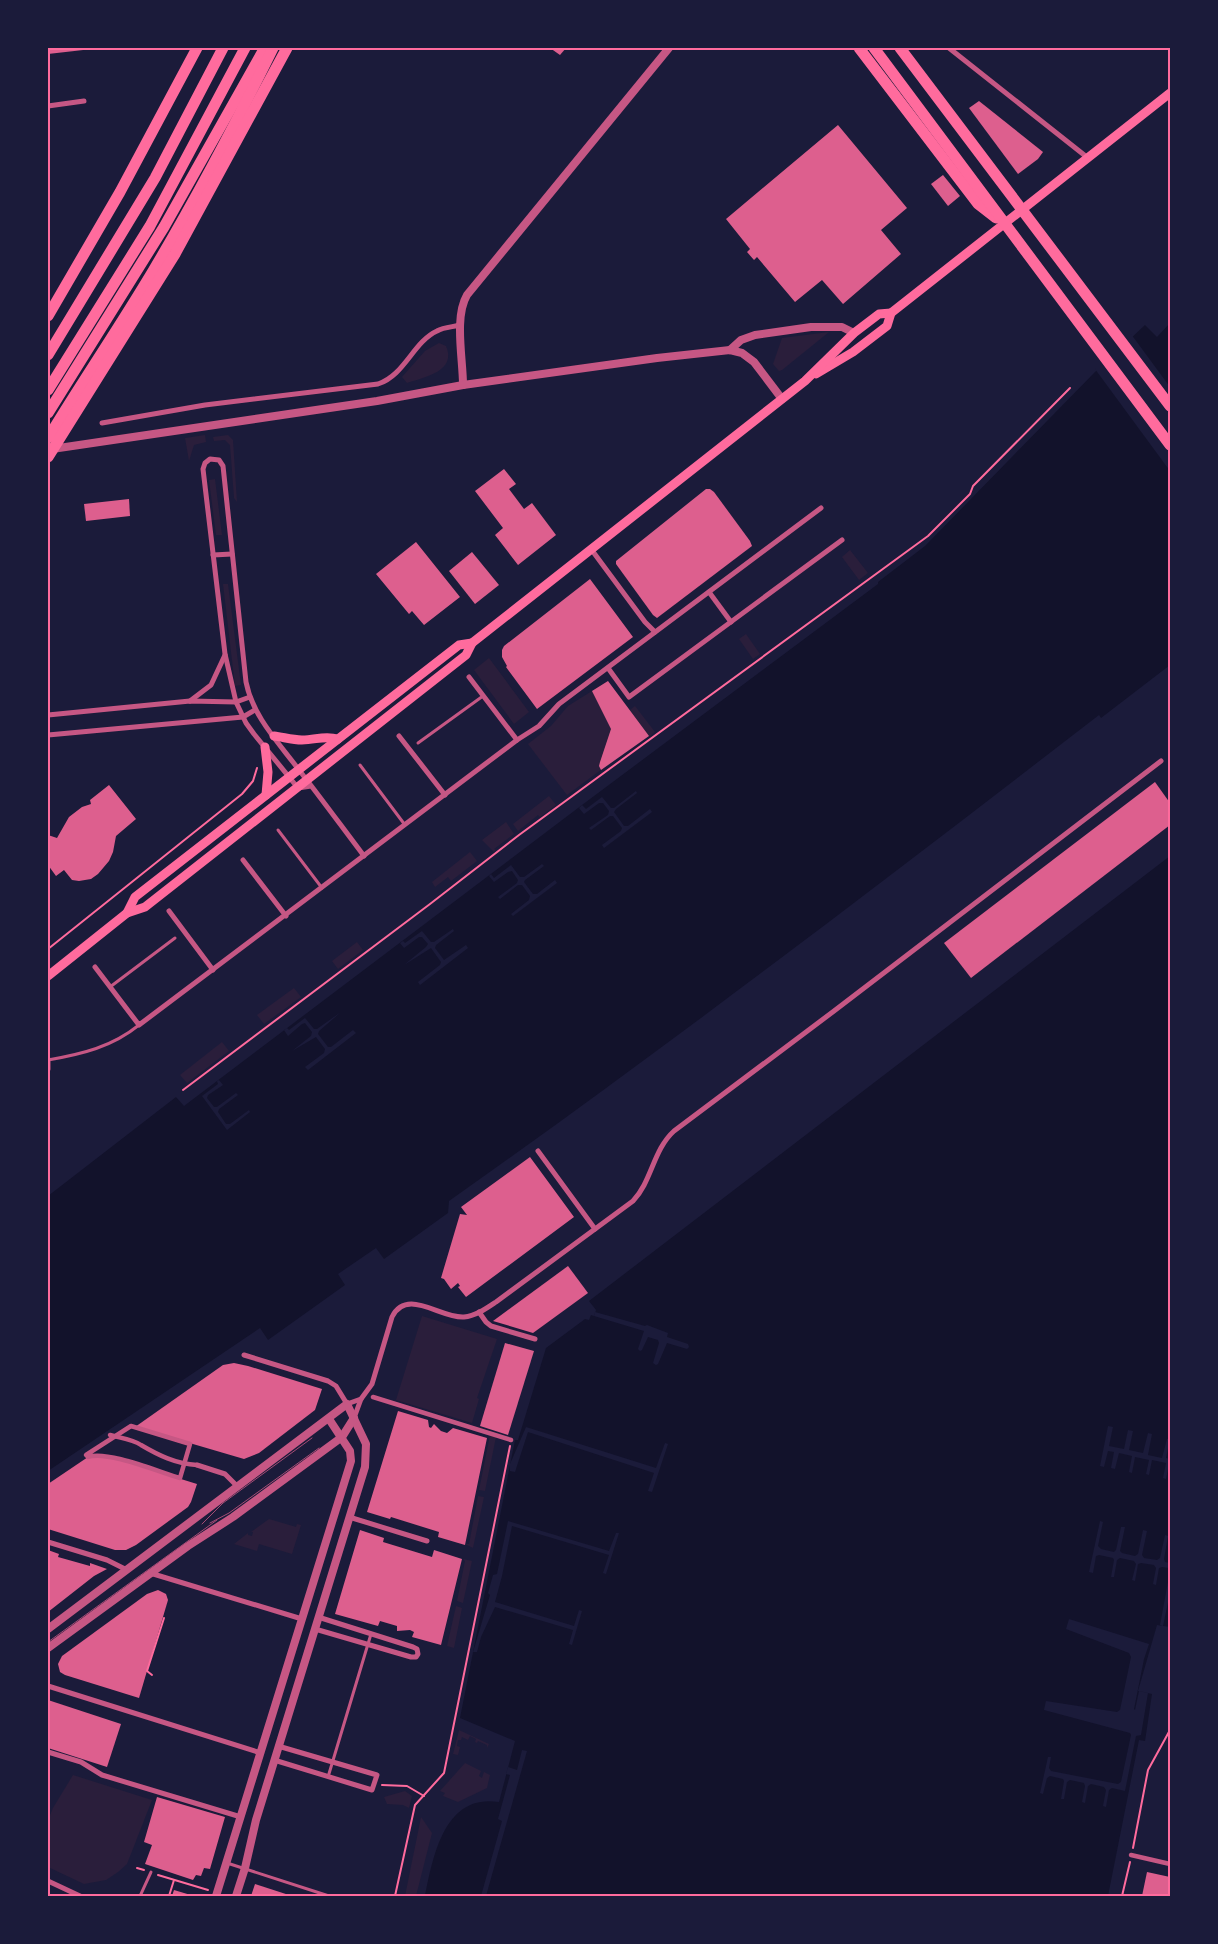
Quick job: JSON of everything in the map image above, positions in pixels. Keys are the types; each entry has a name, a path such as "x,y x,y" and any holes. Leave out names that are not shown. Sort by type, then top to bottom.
{"highway":[{"path":"48,316 120,192 197,48"},
{"path":"48,355 155,178 223,48"},
{"path":"48,390 150,226 245,48"},
{"path":"48,413 164,227 266,48"},
{"path":"48,438 162,255 248,99 273,48"},
{"path":"48,457 170,262 287,48"},
{"path":"859,48 978,204 1007,227"},
{"path":"874,48 1170,444"},
{"path":"900,48 1170,406"}],"main road":[{"path":"48,976 127,913 145,907 298,788 309,783 466,655 472,643 805,381 854,333 879,314 891,313 1170,94"},
{"path":"805,381 854,352 887,326 891,313"},
{"path":"127,913 135,897 289,776 459,645 472,643"},
{"path":"274,736 298,740 313,740 327,736 338,739"},
{"path":"265,750 268,772 266,795"}],"street":[{"path":"463,386 460,325 462,304 472,288 669,48"},
{"path":"949,48 1088,158"},
{"path":"48,106 84,101"},
{"path":"102,423 214,404 378,384 395,374 421,343 432,334 438,330 460,325"},
{"path":"730,350 741,340 755,335 811,327 842,327 854,333"},
{"path":"48,450 463,386 657,358 730,350 742,353 754,362 782,399"},
{"path":"298,788 265,750 242,717 236,702 225,654 203,470 207,461 214,459 221,461 223,466 246,682 250,697 256,710 274,736 364,856"},
{"path":"95,967 139,1025 517,740 530,733 559,704 821,508"},
{"path":"608,668 630,697 842,540"},
{"path":"591,549 645,622 655,632"},
{"path":"213,555 232,554"},
{"path":"709,592 731,622"},
{"path":"190,702 211,685 225,654"},
{"path":"470,677 517,740"},
{"path":"48,715 190,702 236,702 250,697"},
{"path":"48,735 242,717 256,710"},
{"path":"398,736 445,795"},
{"path":"48,1648 342,1437 354,1418 361,1399 370,1386 390,1323 399,1308 404,1304 412,1304 460,1317 468,1316 480,1312 533,1275 595,1230 636,1197 660,1148 674,1131 1161,761"},
{"path":"243,860 286,916"},
{"path":"169,911 213,970"},
{"path":"48,1060 48,1069"},
{"path":"538,1151 595,1230"},
{"path":"480,1312 491,1326 535,1340"},
{"path":"236,1896 246,1868 256,1820 367,1455 365,1441 348,1404 336,1386 328,1380 244,1355"},
{"path":"373,1397 511,1440"},
{"path":"48,1629 348,1404 361,1399"},
{"path":"217,1895 351,1458 350,1451 329,1419"},
{"path":"131,1426 190,1444 183,1464 180,1478 107,1456 97,1455 88,1457 86,1455 113,1435 131,1426"},
{"path":"113,1435 140,1444 163,1458 183,1464 197,1465 225,1474 237,1486"},
{"path":"334,1512 427,1541"},
{"path":"48,1542 107,1560 127,1570"},
{"path":"150,1574 302,1619 315,1629 412,1658 418,1654 416,1648 318,1617 302,1619"},
{"path":"48,1686 372,1790 376,1775 264,1742"},
{"path":"48,1752 81,1762 102,1775 240,1817 256,1820"},
{"path":"1131,1856 1170,1864"},
{"path":"48,1881 80,1896"}],"lane":[{"path":"418,743 483,695"},
{"path":"360,765 405,825"},
{"path":"278,830 323,888"},
{"path":"110,987 175,938"},
{"path":"48,1060 104,1047 122,1038 139,1025"},
{"path":"328,1777 371,1634"},
{"path":"227,1863 329,1896"},
{"path":"140,1896 151,1872"}],"path":[{"path":"183,1090 519,834 928,536 1070,388"},
{"path":"48,949 242,794 255,776 260,755 265,750"},
{"path":"396,1896 415,1805 444,1773 511,1440"},
{"path":"152,1675 147,1671 164,1618"},
{"path":"1122,1896 1148,1770 1170,1730"},
{"path":"374,1783 386,1787 407,1786 424,1796"},
{"path":"137,1868 217,1895"},
{"path":"169,1896 174,1880"}],"shaded area":[{"path":"1170,323 1170,665 1101,718 1099,715 695,1022 449,1201 448,1213 384,1259 376,1248 338,1274 345,1285 268,1340 260,1328 48,1471 48,1196 176,1097 184,1106 878,584 878,582 925,546 1095,372 1145,325 1157,337"},
{"path":"829,332 782,370 779,371 773,364 782,338"},
{"path":"439,343 446,346 448,355 443,367 437,372 407,383 402,377 425,351"},
{"path":"205,435 206,442 194,445 189,461 185,438"},
{"path":"228,435 233,440 237,502 234,498 230,445 225,440 214,441 213,437"},
{"path":"215,479 222,535 216,535 209,480"},
{"path":"850,550 868,573 859,580 842,557"},
{"path":"223,584 228,584 241,685 235,686"},
{"path":"746,634 760,654 753,659 739,639"},
{"path":"489,658 529,712 514,724 474,670"},
{"path":"608,681 630,710 635,706 655,732 650,736 648,735 567,795 528,744 551,726 568,706"},
{"path":"549,796 556,805 540,817 538,815 518,831 513,824"},
{"path":"506,822 514,834 494,849 496,850 494,852 482,840"},
{"path":"470,852 477,861 451,881 448,877 435,887 432,882"},
{"path":"1170,856 1170,1627 1157,1625 1138,1691 1152,1694 1145,1741 1139,1740 1108,1896 425,1896 437,1847 444,1831 454,1818 465,1807 480,1802 499,1802 515,1741 460,1718 515,1440 518,1440 546,1348 585,1319 589,1320 591,1315 594,1316 596,1310 589,1301"},
{"path":"357,942 363,950 338,969 332,961"},
{"path":"294,988 301,997 264,1024 257,1015"},
{"path":"222,1042 229,1051 187,1083 180,1075"},
{"path":"422,1316 497,1339 477,1398 479,1399 472,1423 396,1400"},
{"path":"490,1435 496,1437 485,1491 479,1490"},
{"path":"478,1496 484,1497 473,1548 465,1544 469,1544"},
{"path":"269,1519 296,1527 297,1524 301,1525 292,1554 259,1544 257,1551 234,1544 248,1533 248,1535 252,1536 253,1532 251,1532"},
{"path":"463,1559 472,1561 463,1603 457,1601 465,1561"},
{"path":"456,1606 462,1608 454,1648 447,1646"},
{"path":"459,1730 489,1744 487,1748 487,1745 478,1741 477,1743 475,1742 476,1739 470,1736 468,1740 462,1737 461,1740 458,1740 457,1746 460,1747 458,1755 453,1754"},
{"path":"465,1763 481,1771 479,1776 482,1778 484,1772 490,1775 487,1788 458,1802 443,1796 445,1793 440,1791"},
{"path":"73,1775 152,1800 127,1864 106,1880 84,1884 48,1867 48,1820"},
{"path":"405,1791 412,1796 409,1808 403,1805 387,1804 384,1797"},
{"path":"421,1817 432,1833 416,1896 405,1896"}],"pier":[{"path":"1131,334 1170,387 1170,471 1095,369"},
{"path":"636,791 637,793 614,812 624,826 628,826 650,809 652,812 604,848 602,845 621,831 622,828 613,816 610,816 591,830 589,828 608,815 609,811 603,803 599,803 584,814 579,808 582,805 586,809 602,797 611,808 614,808"},
{"path":"542,864 544,866 524,882 533,894 537,894 555,880 557,883 513,916 511,914 529,900 530,896 522,885 518,885 500,899 498,897 517,883 518,880 512,871 494,882 489,876 491,874 494,878 511,865 520,877 524,877"},
{"path":"453,929 454,931 436,945 435,948 444,960 466,945 468,948 420,985 418,982 440,965 441,962 431,948 404,965 428,944 422,937 419,937 404,948 400,943 403,941 405,943 422,931 431,942 434,942"},
{"path":"341,1012 318,1034 328,1047 331,1047 353,1030 356,1033 308,1070 305,1067 324,1053 325,1049 316,1037 292,1051 311,1036 312,1032 305,1023 288,1036 284,1030 287,1028 289,1030 305,1018 314,1029 317,1029"},
{"path":"219,1080 223,1085 208,1095 207,1098 214,1107 217,1107 236,1093 238,1095 219,1109 218,1112 226,1124 230,1124 249,1110 250,1112 227,1130 202,1096 218,1084 217,1081"},
{"path":"595,1312 647,1325 668,1333 667,1337 688,1344 689,1347 687,1349 667,1343 656,1365 653,1363 659,1343 658,1340 648,1337 640,1351 638,1349 644,1331 594,1316"},
{"path":"1108,1426 1113,1427 1109,1446 1124,1449 1128,1430 1133,1431 1129,1450 1143,1453 1148,1433 1152,1434 1148,1455 1162,1458 1167,1439 1170,1439 1166,1458 1170,1459 1170,1464 1166,1479 1163,1478 1166,1463 1152,1460 1149,1475 1146,1474 1149,1460 1135,1457 1132,1473 1129,1472 1132,1456 1119,1453 1115,1469 1111,1468 1114,1452 1108,1451 1104,1467 1100,1466"},
{"path":"526,1427 656,1468 665,1443 668,1444 652,1492 648,1491 654,1473 528,1432 515,1472 510,1471 510,1464"},
{"path":"508,1521 609,1551 616,1533 619,1533 606,1574 603,1573 609,1555 512,1526 495,1602 574,1626 579,1610 582,1611 572,1645 569,1644 573,1630 495,1607 481,1637 477,1652 473,1652 490,1595 488,1593 493,1575 497,1574"},
{"path":"1100,1521 1103,1522 1098,1546 1101,1549 1114,1552 1121,1527 1125,1527 1120,1551 1135,1556 1138,1554 1143,1530 1147,1531 1142,1555 1144,1558 1157,1560 1160,1558 1165,1535 1168,1536 1164,1559 1165,1562 1170,1563 1170,1571 1169,1568 1159,1568 1156,1585 1153,1584 1156,1568 1154,1565 1141,1563 1138,1564 1135,1581 1132,1580 1136,1564 1134,1561 1120,1558 1117,1560 1114,1577 1111,1577 1113,1558 1099,1555 1096,1556 1093,1573 1089,1572"},
{"path":"1170,1571 1170,1593 1163,1626 1160,1625"},
{"path":"1069,1619 1149,1644 1134,1709 1139,1691 1148,1693 1141,1735 1136,1736 1125,1791 1112,1788 1109,1790 1106,1807 1103,1806 1106,1790 1104,1787 1091,1784 1088,1786 1085,1803 1082,1802 1084,1783 1070,1780 1067,1782 1064,1799 1061,1799 1064,1781 1063,1779 1050,1776 1047,1778 1043,1794 1040,1793 1048,1757 1051,1757 1049,1768 1051,1771 1118,1784 1121,1782 1131,1735 1130,1733 1044,1710 1046,1701 1117,1712 1120,1710 1131,1657 1129,1653 1066,1629"},
{"path":"522,1750 527,1751 486,1896 481,1896 502,1821 498,1819 510,1775 506,1774 508,1767 517,1770"}],"building":[{"path":"48,48 92,48 92,49 48,54"},
{"path":"550,48 566,48 560,55"},
{"path":"979,101 1043,152 1038,159 1018,174 969,108"},
{"path":"838,125 907,208 881,230 901,254 843,304 822,280 795,302 757,257 754,260 747,252 750,249 726,219"},
{"path":"943,175 960,196 948,206 931,184"},
{"path":"504,469 516,484 509,489 524,509 532,503 556,535 518,565 495,535 503,528 475,491"},
{"path":"706,489 714,492 752,546 657,618 616,564 616,561"},
{"path":"129,499 130,516 86,521 84,504"},
{"path":"416,542 460,597 424,625 412,611 409,614 376,574"},
{"path":"472,552 499,585 475,604 449,571"},
{"path":"590,579 633,637 537,709 506,667 502,657 502,650 504,646"},
{"path":"608,681 649,736 601,770 599,766 611,729 592,691"},
{"path":"1155,782 1170,803 1170,825 971,978 944,943"},
{"path":"109,785 136,819 116,836 109,861 91,879 72,880 64,870 56,876 48,865 48,835 57,838 69,817 82,807 91,804 90,800"},
{"path":"530,1157 574,1217 466,1297 458,1287 460,1286 458,1283 451,1289 444,1279 441,1278 460,1214 467,1215 461,1207"},
{"path":"568,1266 588,1293 533,1333 493,1321"},
{"path":"505,1343 534,1351 508,1435 480,1426"},
{"path":"234,1363 322,1389 315,1410 259,1453 244,1459 135,1427 223,1365"},
{"path":"398,1411 428,1420 429,1427 431,1428 434,1424 441,1431 447,1433 453,1428 487,1438 465,1545 438,1537 439,1532 391,1517 390,1519 367,1512"},
{"path":"107,1456 197,1484 188,1507 136,1545 126,1550 115,1550 48,1529 48,1484 88,1457"},
{"path":"360,1530 384,1538 383,1542 432,1557 434,1550 462,1559 441,1645 412,1637 414,1632 410,1630 397,1631 397,1626 380,1621 378,1626 335,1614"},
{"path":"48,1550 59,1554 58,1557 90,1566 90,1563 107,1569 94,1576 48,1612"},
{"path":"158,1590 166,1594 168,1600 139,1698 60,1672 58,1664 62,1656 147,1594"},
{"path":"48,1700 121,1724 107,1767 48,1748"},
{"path":"157,1797 225,1817 210,1869 204,1868 201,1876 196,1875 193,1880 145,1864 152,1845 144,1842"},
{"path":"1147,1872 1170,1877 1170,1896 1142,1896"},
{"path":"255,1884 292,1896 251,1896"},
{"path":"174,1890 194,1896 172,1896"}],"tram line":[{"path":"202,1524 223,1503 312,1438"},
{"path":"210,1523 229,1513 319,1448"},
{"path":"48,1642 217,1520"}]}
